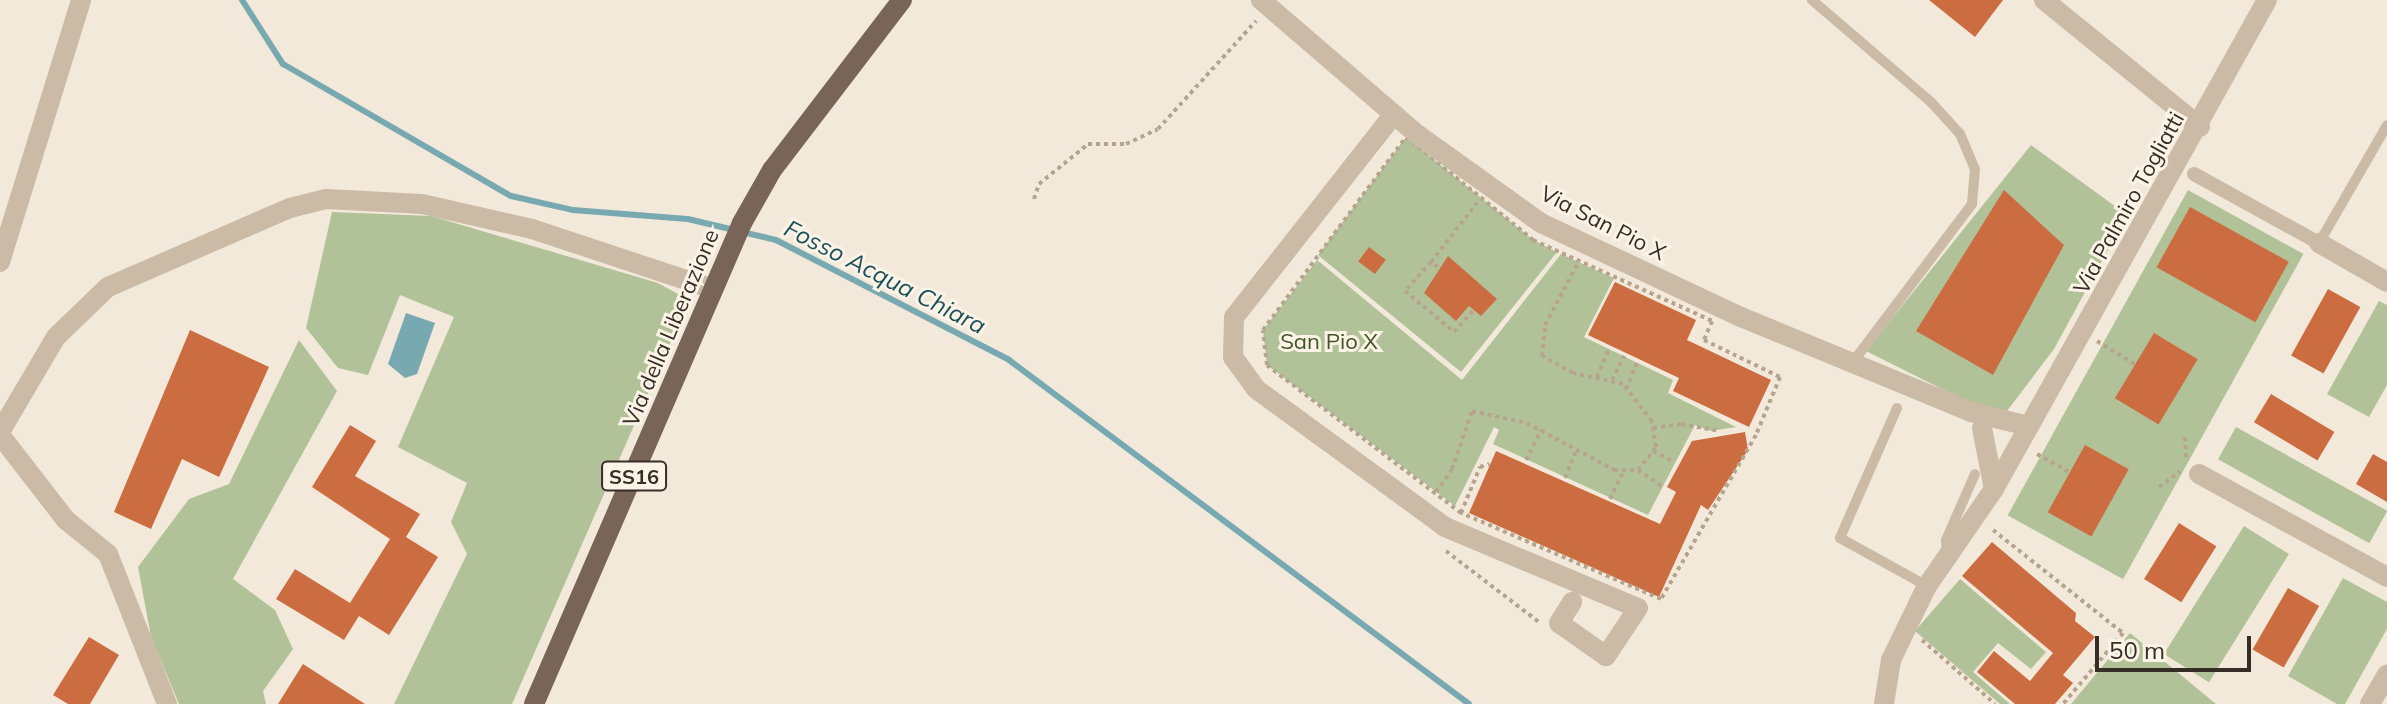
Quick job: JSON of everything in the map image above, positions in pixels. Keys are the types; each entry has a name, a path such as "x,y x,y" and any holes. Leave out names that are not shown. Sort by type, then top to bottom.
{"main road":[{"name":"Via della Liberazione","path":"534,704 742,223 772,170 902,0"}],"street":[{"path":"0,262 81,0"},
{"path":"2044,0 2200,127"},
{"name":"Via Palmiro Togliatti","path":"2028,426 2200,127 2267,0"},
{"name":"Via San Pio X","path":"1269,7 1394,114 1541,223 1853,362 1976,420 2023,450"},
{"path":"1394,114 1234,317 1233,357 1256,389 1445,527 1638,608 1606,656 1559,623 1572,602"},
{"path":"2194,174 2387,282"},
{"path":"167,704 108,554 66,520 0,433 56,337 108,287 290,208 326,199 422,204 519,226 713,289"},
{"path":"1976,420 1994,489"},
{"name":"Via San Pio X","path":"1976,420 2028,426"},
{"path":"1884,704 1891,660 1927,586 2023,450 2028,426"},
{"path":"2193,471 2387,577"},
{"path":"2370,704 2387,675"}],"lane":[{"path":"1812,0 1931,102 1960,134 1975,169 1972,204 1853,362"},
{"path":"2319,243 2387,125"},
{"path":"1897,408 1840,538 1927,586"},
{"path":"1947,557 1946,540 1975,474"}],"path":[{"path":"1034,199 1039,184 1088,144 1126,144 1158,129 1244,29 1269,7"},
{"path":"1406,137 1482,198 1533,240 1578,263 1712,321 1704,340 1780,377 1756,435 1661,599 1461,513 1267,365 1261,345 1263,330 1406,137"},
{"path":"1474,310 1454,332 1405,291 1482,198"},
{"path":"1431,262 1438,267"},
{"path":"1578,263 1545,325 1542,356 1556,367 1612,380 1626,389 1653,428 1653,451 1638,470"},
{"path":"2096,340 2136,365"},
{"path":"1597,377 1609,349"},
{"path":"1612,380 1624,356"},
{"path":"1626,389 1637,363"},
{"path":"1436,492 1452,469 1472,411 1541,430 1624,470 1638,470 1662,486"},
{"path":"1653,428 1681,424 1716,430"},
{"path":"1526,460 1541,430"},
{"path":"2185,437 2193,471"},
{"path":"1565,478 1577,448"},
{"path":"2023,450 2070,472"},
{"path":"1653,451 1674,462"},
{"path":"1461,513 1480,467 1490,464"},
{"path":"1610,499 1624,470"},
{"path":"1987,537 1995,526 2123,633 2063,704"},
{"path":"1914,634 1995,704"}],"green space":[{"path":"1406,137 1533,240 1557,252 1461,372 1318,255"},
{"path":"2031,145 2127,215 2054,349 2007,411 1974,405 1866,351"},
{"path":"2188,190 2303,254 2123,579 2008,515"},
{"path":"332,212 431,216 658,283 689,300 512,704 394,704 467,554 451,522 467,483 398,447 454,317 400,295 368,375 338,368 306,328"},
{"name":"San Pio X","path":"1561,254 1614,278 1584,337 1673,380 1668,393 1736,427 1711,431 1695,425 1648,515 1493,444 1499,430 1494,427 1455,506 1267,365 1263,330 1317,260 1462,380"},
{"path":"2379,301 2387,305 2387,385 2369,417 2327,394"},
{"path":"299,340 337,391 233,579 275,610 293,649 263,691 266,704 179,704 151,637 138,567 189,499 229,484"},
{"path":"2236,427 2387,511 2369,543 2218,459"},
{"path":"2244,526 2289,554 2209,682 2164,654"},
{"path":"2343,578 2387,602 2387,629 2345,704 2337,704 2288,676"},
{"path":"1960,579 2046,652 2031,669 1998,643 1973,672 2010,704 2000,704 1915,631"},
{"path":"2130,633 2216,704 2071,704"}],"water":[{"path":"406,313 435,323 417,374 405,378 388,364"}],"building":[{"path":"1929,0 2003,0 1975,37"},
{"path":"2004,190 2064,245 1993,375 1916,331"},
{"path":"2190,207 2289,262 2255,322 2157,267"},
{"path":"1369,247 1386,260 1375,274 1358,261"},
{"path":"1448,256 1497,299 1481,316 1469,306 1456,321 1424,293"},
{"path":"1615,282 1696,320 1687,340 1771,380 1749,427 1673,391 1679,378 1588,335"},
{"path":"2328,289 2360,307 2324,373 2291,355"},
{"path":"190,330 269,367 219,477 182,459 151,529 114,512"},
{"path":"2154,333 2198,359 2159,424 2115,398"},
{"path":"2271,394 2334,432 2317,460 2254,422"},
{"path":"350,425 376,441 355,476 420,514 406,537 438,557 389,635 359,616 344,640 276,599 295,569 350,603 390,539 312,487"},
{"path":"1745,432 1748,450 1708,510 1701,505 1659,597 1469,513 1496,451 1660,524 1676,492 1667,487 1692,441"},
{"path":"2085,445 2129,469 2091,537 2048,512"},
{"path":"2373,454 2387,462 2387,502 2356,484"},
{"path":"2179,523 2216,546 2181,602 2144,579"},
{"path":"1992,542 2076,613 2075,621 2095,637 2063,675 2073,683 2055,704 2015,704 1977,672 1994,651 2030,681 2053,653 1962,576"},
{"path":"2288,588 2319,606 2284,667 2252,649"},
{"path":"89,637 119,655 90,704 68,704 53,695"},
{"path":"303,664 365,704 278,704"}],"waterway":[{"name":"Fosso Acqua Chiara","path":"242,0 283,64 511,196 573,210 688,219 776,240 1009,360 1469,704"}]}
